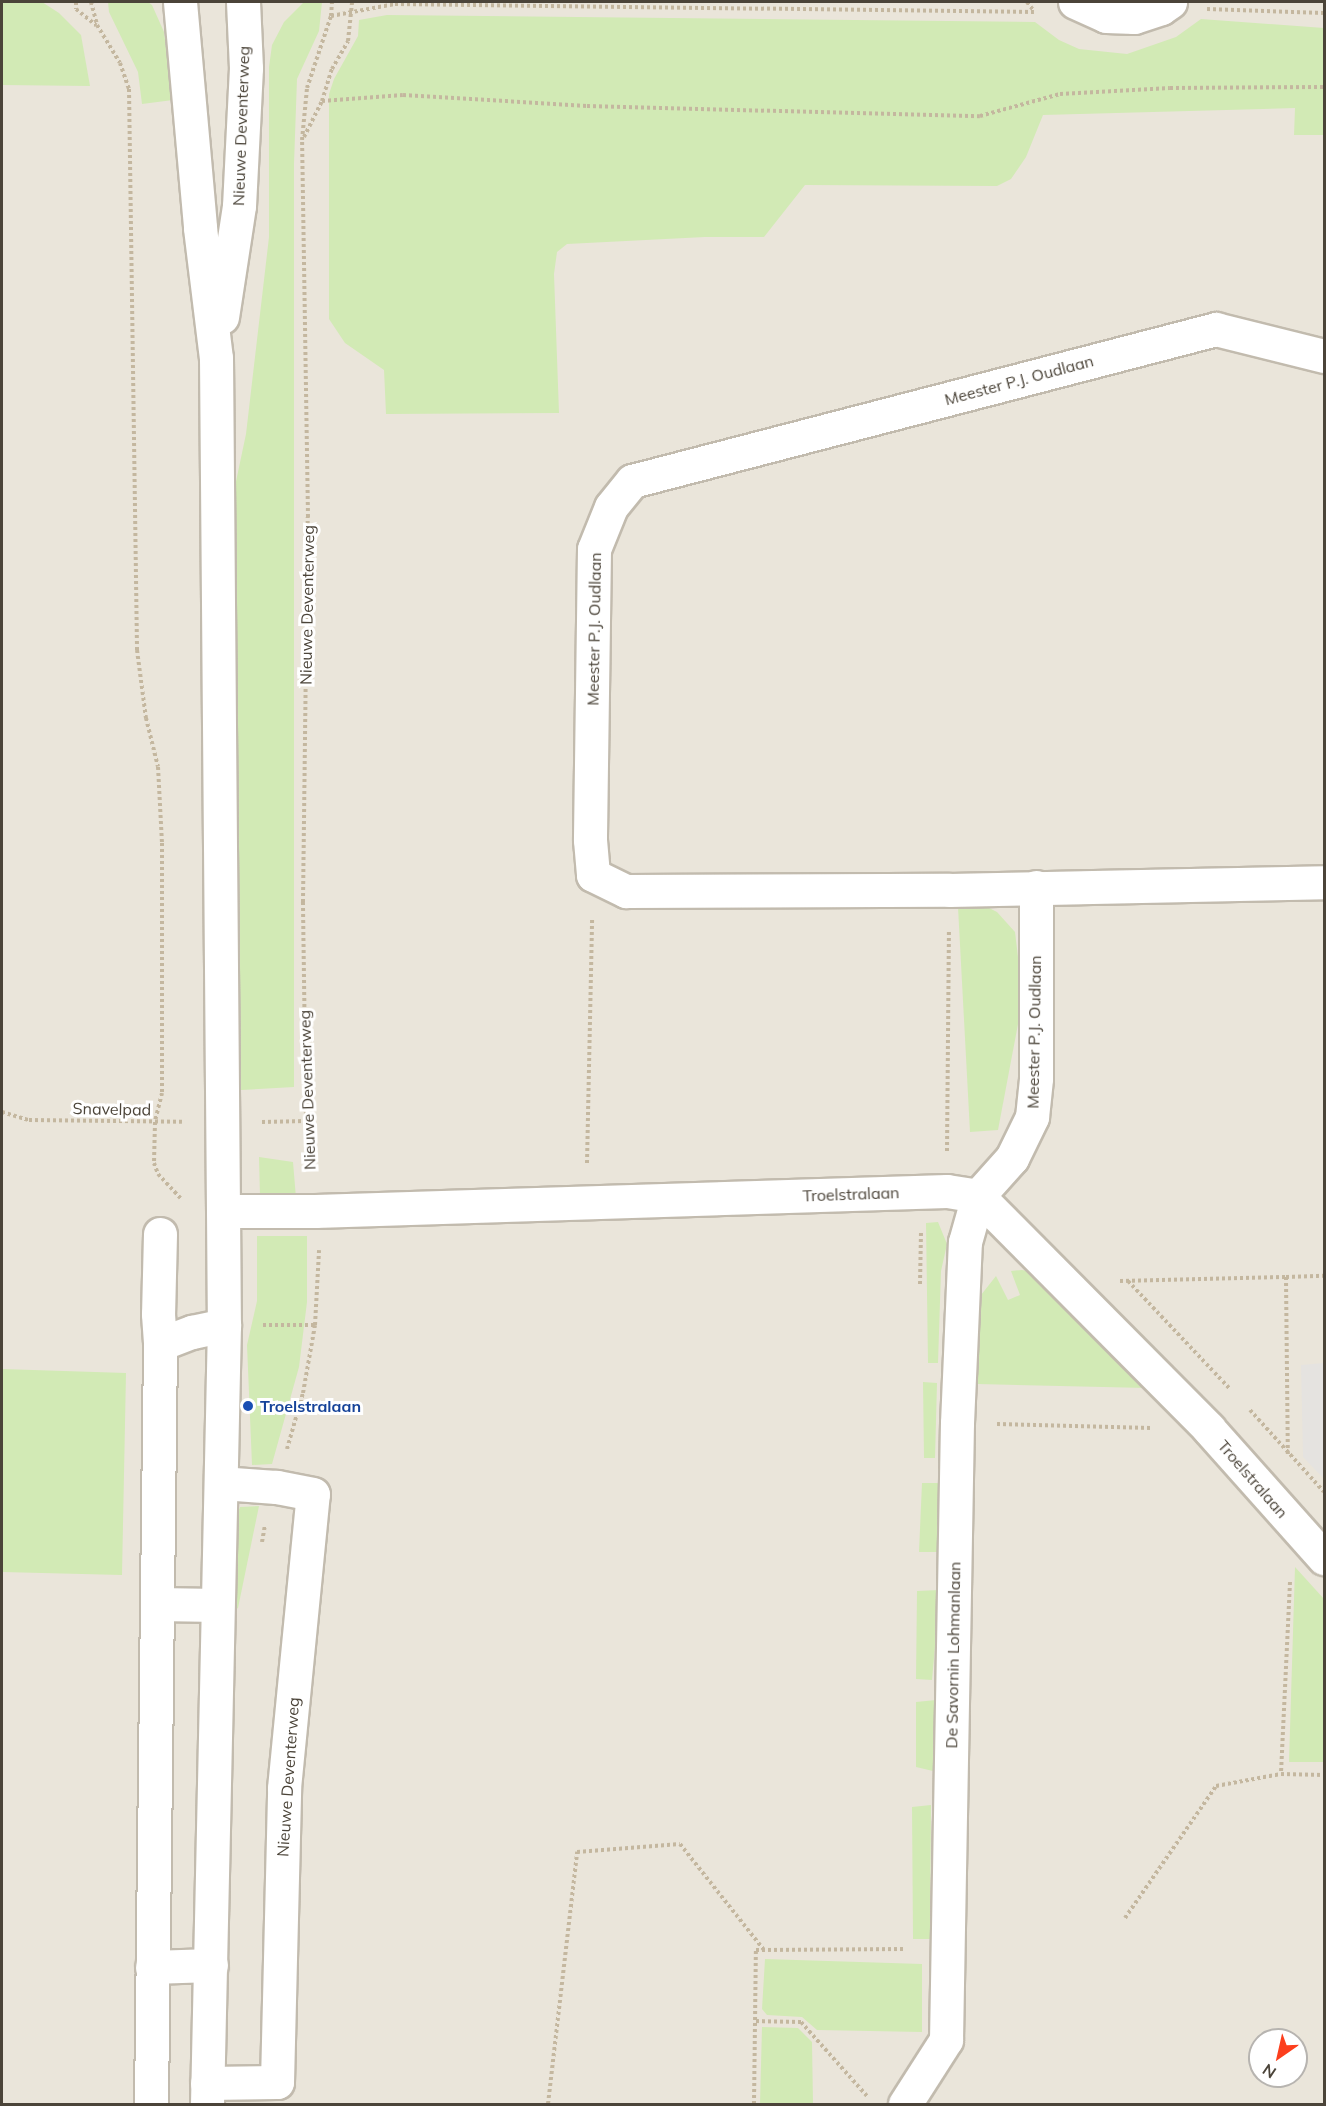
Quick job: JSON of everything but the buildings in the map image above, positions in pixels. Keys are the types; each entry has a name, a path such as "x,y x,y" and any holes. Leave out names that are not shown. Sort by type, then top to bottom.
{"street":[{"name":"Nieuwe Deventerweg","path":"180,2 200,228 216,358 224,1325 207,2094 277,2082 284,1788 313,1494 276,1487 222,1483"},
{"name":"Nieuwe Deventerweg","path":"216,358 239,206 246,68 243,2"},
{"path":"1075,2 1106,16 1134,17 1161,8 1185,5"},
{"name":"Meester P.J. Oudlaan","path":"593,875 591,840 594,549 611,507 632,481 1216,329 1324,356"},
{"path":"593,875 626,891 949,890 1324,882"},
{"name":"Meester P.J. Oudlaan","path":"949,1193 1012,1158 1032,1117 1036,1078 1036,887"},
{"name":"Troelstralaan","path":"223,1211 315,1211 949,1193 1069,1285 1209,1429 1293,1526 1324,1558"},
{"name":"De Savornin Lohmanlaan","path":"905,2104 946,2040 957,1423 965,1242 949,1193"},
{"path":"151,2104 158,1604 160,1234"},
{"path":"160,1344 192,1332 224,1325"},
{"path":"158,1604 217,1605"},
{"path":"152,1967 211,1965"}],"path":[{"path":"76,2 76,9 97,26"},
{"path":"91,2 97,26 120,63 129,89 137,650 146,718 158,767 162,843 162,1093 155,1122"},
{"name":"Nieuwe Deventerweg","path":"315,1211 307,1131 303,902 308,517 302,140 307,88 330,16 332,2"},
{"path":"302,140 322,102 332,69 348,41 352,2"},
{"path":"330,16 395,4 1034,12 1027,2"},
{"path":"1185,5 1324,13"},
{"path":"322,102 403,95 587,106 980,116 1060,94 1170,88 1324,87"},
{"path":"586,1203 593,875"},
{"path":"920,1287 949,1193 949,890"},
{"name":"Snavelpad","path":"2,1112 29,1120 224,1123"},
{"path":"1069,1285 1128,1280 1324,1276"},
{"path":"1286,1277 1289,1461"},
{"path":"1128,1280 1232,1391"},
{"path":"224,1325 315,1325"},
{"path":"1248,1408 1324,1492"},
{"path":"957,1423 1209,1429"},
{"path":"1281,1774 1293,1526"},
{"path":"1125,1918 1216,1786 1281,1774 1324,1775"},
{"path":"548,2104 577,1851 680,1844 764,1951"},
{"path":"754,2104 756,1950 905,1951 905,1939"},
{"path":"756,2021 801,2022 875,2104"}],"shaded area":[{"path":"2,2 1324,2 1324,2104 2,2104"},
{"path":"1324,1363 1324,1479 1303,1457 1301,1365"}],"green space":[{"path":"2,2 42,2 59,13 81,35 90,86 2,85"},
{"path":"108,2 148,2 152,5 164,32 173,100 142,104 138,72 109,12"},
{"path":"304,2 322,2 319,31 297,79 294,164 294,1087 241,1090 234,491 246,434 269,237 269,67 272,45 284,22"},
{"path":"387,15 1035,22 1059,40 1079,49 1127,54 1176,37 1201,19 1324,28 1324,135 1294,135 1295,108 1043,115 1026,157 1011,179 997,186 805,185 764,237 705,237 567,244 557,252 554,274 559,413 386,414 384,370 345,343 329,319 329,94 334,79 358,36 359,20"},
{"path":"958,907 987,907 997,912 1015,932 1018,957 1018,1024 998,1130 970,1132"},
{"path":"259,1157 293,1162 296,1198 260,1196"},
{"path":"938,1222 947,1244 941,1271 938,1363 928,1363 926,1223"},
{"path":"257,1236 307,1236 307,1302 299,1367 272,1464 252,1465 247,1345 257,1301"},
{"path":"1011,1271 1032,1272 1147,1388 977,1384 977,1308 981,1295 996,1276 1008,1300 1020,1295"},
{"path":"2,1369 126,1373 122,1575 2,1572"},
{"path":"923,1382 937,1383 935,1458 924,1458"},
{"path":"922,1483 939,1483 937,1552 919,1552"},
{"path":"259,1506 238,1608 235,1610 236,1518 240,1507"},
{"path":"1295,1567 1324,1599 1324,1762 1289,1762"},
{"path":"940,1590 932,1680 916,1679 917,1591"},
{"path":"936,1700 933,1771 916,1767 916,1702"},
{"path":"931,1805 930,1939 913,1939 912,1807"},
{"path":"765,1959 922,1964 922,2032 817,2030 802,2017 767,2015 762,2009"},
{"path":"762,2027 798,2028 812,2042 813,2104 760,2104"}],"place":[{"name":"Troelstralaan","path":"248,1406"}]}
